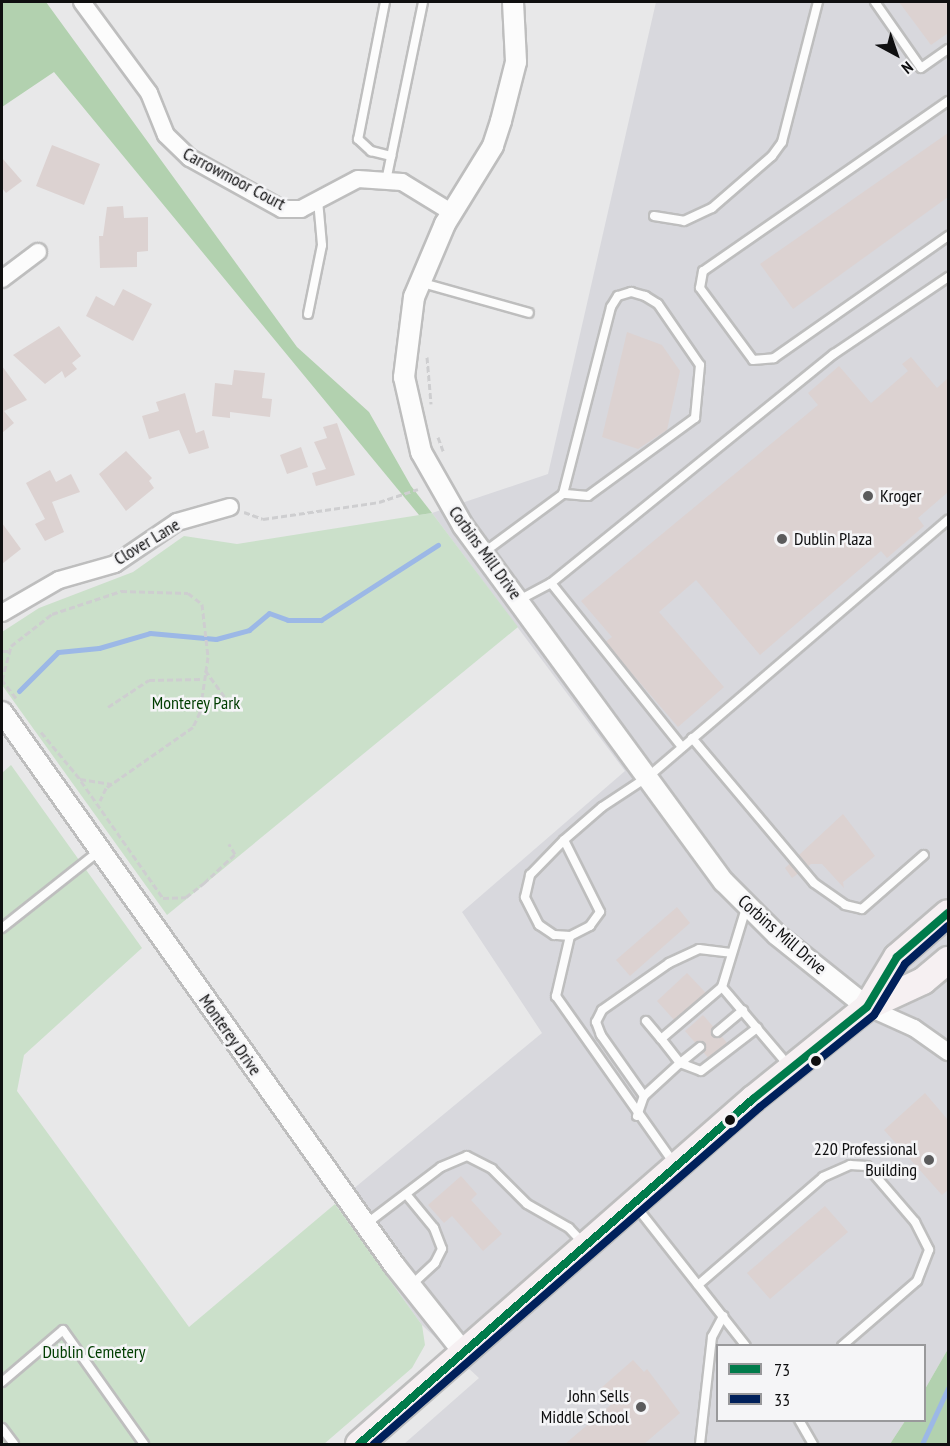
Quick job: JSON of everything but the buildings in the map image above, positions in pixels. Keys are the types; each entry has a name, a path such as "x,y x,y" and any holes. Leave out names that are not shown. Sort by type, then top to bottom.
{"main road":[{"path":"867,1007 897,957 948,913"},
{"path":"359,1444 791,1068 867,1007 922,981 948,960"}],"street":[{"name":"Carrowmoor Court","path":"82,2 148,93 177,148 282,208 301,209 358,179 402,182 451,212"},
{"name":"Corbins Mill Drive","path":"513,2 516,62 511,93 493,146 451,212 419,282 406,350 408,404 421,452 446,500 483,553 746,908 867,1007"},
{"path":"2,279 38,252"},
{"name":"Clover Lane","path":"2,613 58,580 115,564 177,522 230,507"},
{"name":"Monterey Drive","path":"2,712 365,1225 410,1286 465,1354"},
{"path":"867,1007 914,1028 948,1051"}],"lane":[{"path":"385,2 358,139 371,151 391,156"},
{"path":"386,181 423,2"},
{"path":"654,216 684,221 712,208 772,156 782,142 818,2"},
{"path":"875,2 921,68 948,49"},
{"path":"948,101 703,271 700,288 753,360 774,358 948,236"},
{"path":"308,314 322,245 318,200"},
{"path":"519,600 551,583 834,354 948,277"},
{"path":"419,282 529,313"},
{"path":"483,553 564,494 610,307 618,296 631,292 645,296 658,304 700,365 695,418 588,496 564,494"},
{"path":"564,840 600,912 590,926 570,936 554,935 539,925 525,897 530,875 564,840 648,776 948,520"},
{"path":"551,583 682,747"},
{"path":"692,738 814,883 845,905 862,909 924,855"},
{"path":"2,928 100,851"},
{"path":"661,1039 722,987 746,908"},
{"path":"570,936 556,996 637,1116 677,1167"},
{"path":"644,1096 601,1035 596,1022 602,1010 669,963 699,949 731,954"},
{"path":"722,987 791,1068"},
{"path":"717,1032 743,1010"},
{"path":"646,1021 680,1063 701,1071 757,1028"},
{"path":"637,1116 644,1096 700,1047"},
{"path":"365,1225 441,1167 467,1156 492,1169 527,1204 569,1228 587,1247"},
{"path":"698,1285 823,1177 850,1165 867,1166 915,1222 929,1250 917,1281 844,1344"},
{"path":"406,1194 434,1228 442,1249 435,1263 410,1286"},
{"path":"635,1205 744,1344"},
{"path":"700,1444 712,1337 723,1316"},
{"path":"2,1382 63,1330 144,1444"},
{"path":"800,1422 813,1444"},
{"path":"2,1428 14,1444"}],"path":[{"path":"426,350 432,412"},
{"path":"437,433 444,454"},
{"path":"230,507 263,519 379,502 418,489"},
{"path":"23,708 2,680 9,651 52,614 121,591 188,593 202,604 208,648 201,711 193,728 112,784 100,801"},
{"path":"2,651 9,651"},
{"path":"205,670 235,711"},
{"path":"108,707 149,680 203,679"},
{"path":"201,711 224,696"},
{"path":"37,727 100,801 163,898 186,897 204,883 235,854 229,844"},
{"path":"80,780 112,784"}],"shaded area":[{"path":"656,2 948,2 948,1349 926,1387 926,1344 716,1344 716,1422 904,1422 890,1444 404,1444 479,1378 422,1325 335,1204 542,1033 462,912 625,771 432,513 548,474"}],"green space":[{"path":"2,2 46,2 297,347 369,412 411,486 432,513 419,515 54,72 2,107"},
{"name":"Monterey Park","path":"432,513 518,627 167,915 2,685 2,632 39,608 133,572 184,536 237,544"},
{"name":"Dublin Cemetery","path":"11,765 142,948 24,1055 17,1091 189,1327 335,1204 422,1325 425,1345 412,1368 324,1444 2,1444 2,773"},
{"path":"948,1349 948,1444 890,1444 904,1422 926,1422 926,1387"}],"waterway":[{"path":"19,691 58,652 99,648 150,633 216,639 249,630 269,613 288,620 321,620 438,545"},
{"path":"922,1444 948,1388"}],"transit line":[{"name":"73","path":"359,1444 753,1099 867,1007 897,957 948,913"},
{"name":"33","path":"374,1444 760,1107 874,1015 905,964 948,926"}],"place":[{"name":"Kroger","path":"868,496"},
{"name":"Dublin Plaza","path":"782,539"},
{"name":"220 Professional Building","path":"929,1160"},
{"name":"John Sells Middle School","path":"641,1407"}]}
